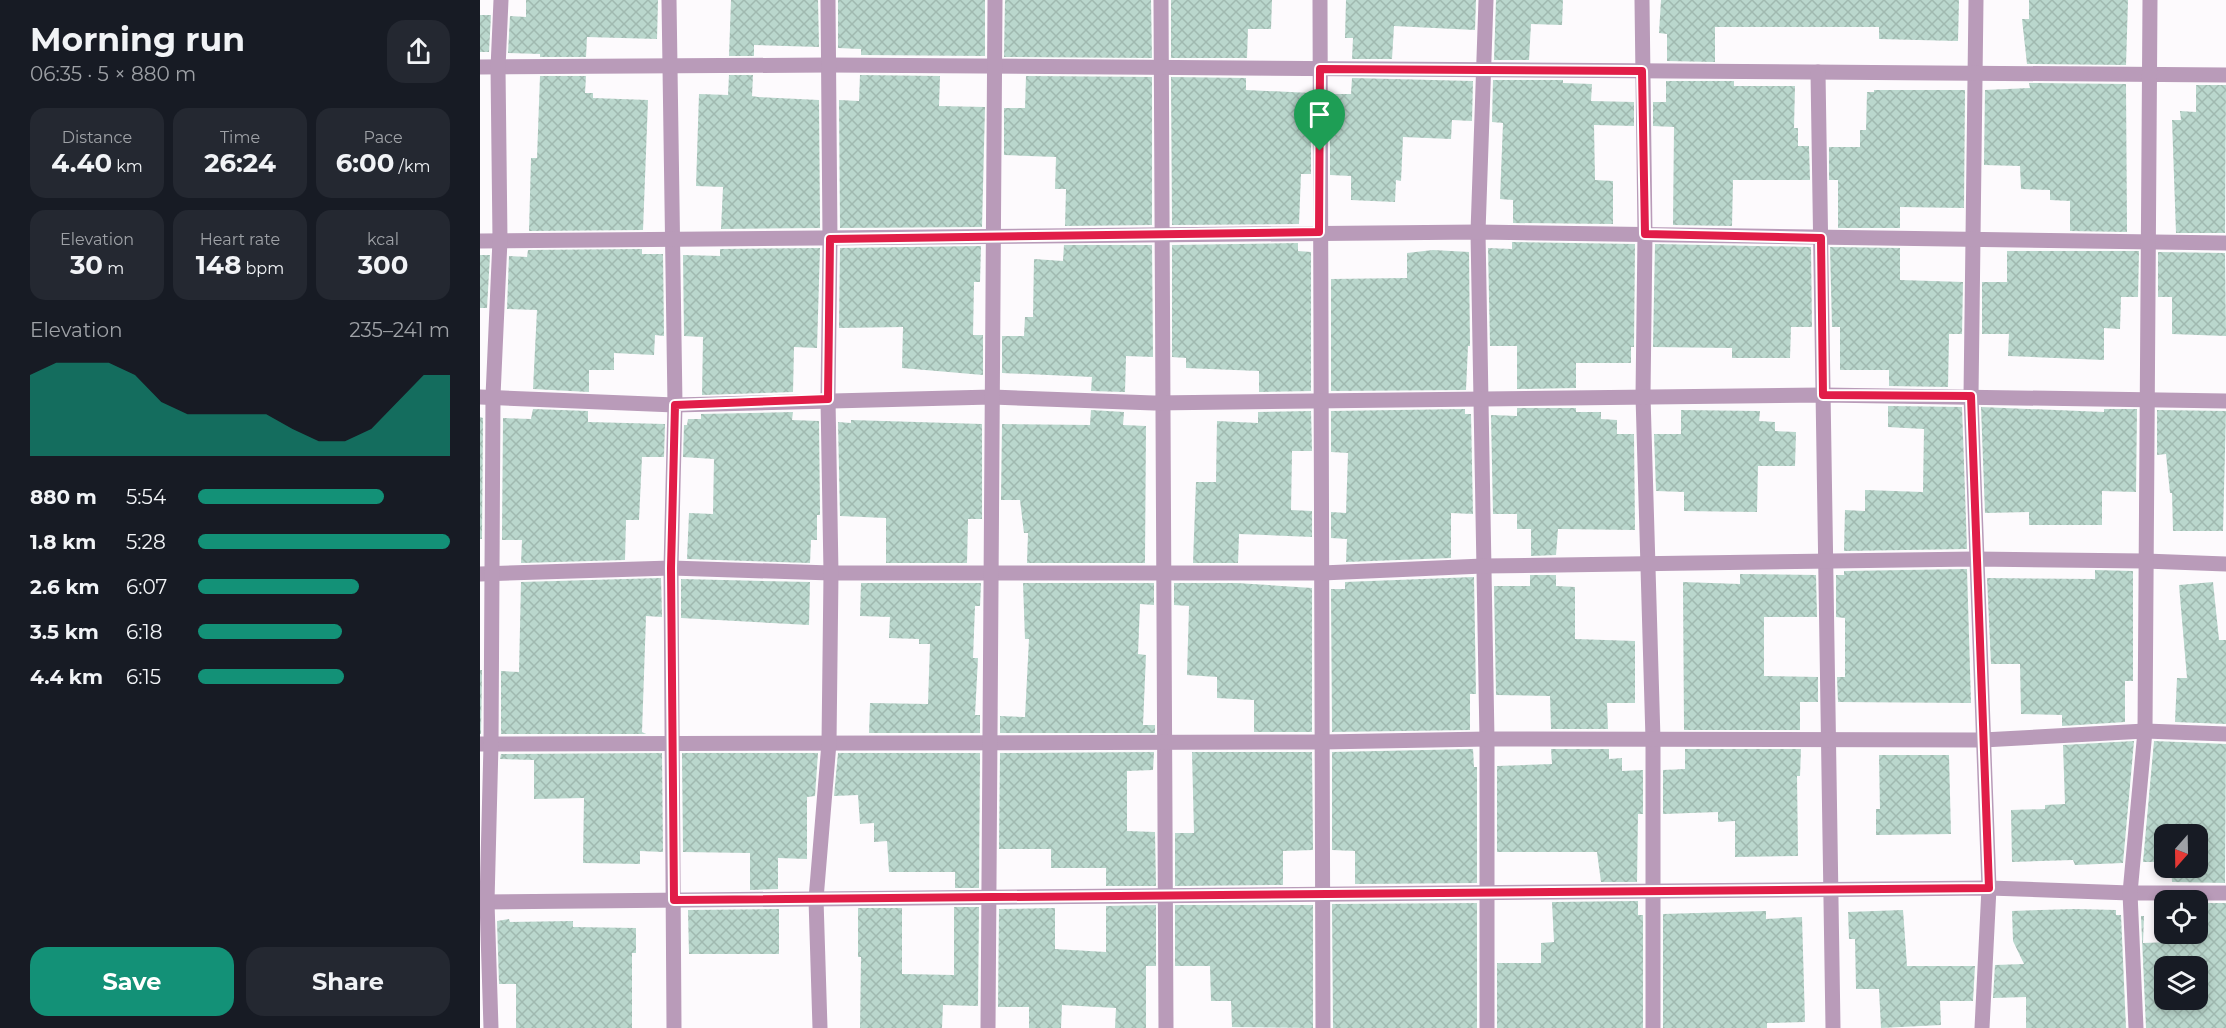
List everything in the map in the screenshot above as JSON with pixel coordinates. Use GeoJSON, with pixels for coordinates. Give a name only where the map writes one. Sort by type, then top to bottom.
{"type":"FeatureCollection","features":[{"type":"Feature","properties":{"kind":"street"},"geometry":{"type":"LineString","coordinates":[[491,1028],[483,902],[486,396],[500,240],[498,68],[501,0]]}},
{"type":"Feature","properties":{"kind":"street"},"geometry":{"type":"LineString","coordinates":[[669,0],[670,241],[675,405],[671,568],[674,1028]]}},
{"type":"Feature","properties":{"kind":"street"},"geometry":{"type":"LineString","coordinates":[[820,1028],[816,898],[829,743],[831,573],[828,399],[830,239],[828,0]]}},
{"type":"Feature","properties":{"kind":"street"},"geometry":{"type":"LineString","coordinates":[[988,1028],[995,0]]}},
{"type":"Feature","properties":{"kind":"street"},"geometry":{"type":"LineString","coordinates":[[1161,0],[1166,1028]]}},
{"type":"Feature","properties":{"kind":"street"},"geometry":{"type":"LineString","coordinates":[[1320,0],[1323,1028]]}},
{"type":"Feature","properties":{"kind":"street"},"geometry":{"type":"LineString","coordinates":[[1486,0],[1478,232],[1487,739],[1487,1028]]}},
{"type":"Feature","properties":{"kind":"street"},"geometry":{"type":"LineString","coordinates":[[1642,0],[1645,234],[1643,396],[1653,739],[1653,1028]]}},
{"type":"Feature","properties":{"kind":"street"},"geometry":{"type":"LineString","coordinates":[[1976,0],[1971,396],[1975,560],[1989,888],[1982,1028]]}},
{"type":"Feature","properties":{"kind":"street"},"geometry":{"type":"LineString","coordinates":[[2136,1028],[2130,893],[2145,730],[2150,0]]}},
{"type":"Feature","properties":{"kind":"street"},"geometry":{"type":"LineString","coordinates":[[480,68],[829,65],[2226,75]]}},
{"type":"Feature","properties":{"kind":"street"},"geometry":{"type":"LineString","coordinates":[[1818,72],[1833,1028]]}},
{"type":"Feature","properties":{"kind":"street"},"geometry":{"type":"LineString","coordinates":[[480,241],[1478,232],[2226,243]]}},
{"type":"Feature","properties":{"kind":"street"},"geometry":{"type":"LineString","coordinates":[[486,396],[675,405],[828,399],[992,397],[1163,402],[1823,395],[2226,401]]}},
{"type":"Feature","properties":{"kind":"street"},"geometry":{"type":"LineString","coordinates":[[486,574],[671,568],[831,573],[1322,573],[1483,566],[1975,560],[2226,564]]}},
{"type":"Feature","properties":{"kind":"street"},"geometry":{"type":"LineString","coordinates":[[485,744],[1322,742],[1487,739],[1983,740],[2145,730],[2226,735]]}},
{"type":"Feature","properties":{"kind":"street"},"geometry":{"type":"LineString","coordinates":[[483,902],[1989,888],[2130,893],[2226,893]]}},
{"type":"Feature","properties":{"kind":"building"},"geometry":{"type":"Polygon","coordinates":[[[526,0],[658,0],[657,39],[587,37],[586,57],[540,57],[540,54],[508,53],[510,16],[526,17],[526,0]]]}},
{"type":"Feature","properties":{"kind":"building"},"geometry":{"type":"Polygon","coordinates":[[[731,0],[818,0],[819,47],[754,45],[754,56],[729,56],[731,0]]]}},
{"type":"Feature","properties":{"kind":"building"},"geometry":{"type":"Polygon","coordinates":[[[838,0],[985,0],[985,56],[861,55],[861,49],[838,48],[838,0]]]}},
{"type":"Feature","properties":{"kind":"building"},"geometry":{"type":"Polygon","coordinates":[[[1005,0],[1151,0],[1152,58],[1004,57],[1005,0]]]}},
{"type":"Feature","properties":{"kind":"building"},"geometry":{"type":"Polygon","coordinates":[[[1171,0],[1272,0],[1271,29],[1248,29],[1247,58],[1171,58],[1171,0]]]}},
{"type":"Feature","properties":{"kind":"building"},"geometry":{"type":"Polygon","coordinates":[[[1346,0],[1476,0],[1475,30],[1394,26],[1392,59],[1352,59],[1353,38],[1345,38],[1346,0]]]}},
{"type":"Feature","properties":{"kind":"building"},"geometry":{"type":"Polygon","coordinates":[[[1496,0],[1563,0],[1562,25],[1531,24],[1529,60],[1494,60],[1496,0]]]}},
{"type":"Feature","properties":{"kind":"building"},"geometry":{"type":"Polygon","coordinates":[[[1661,0],[1959,0],[1958,41],[1879,39],[1879,27],[1715,27],[1715,62],[1667,61],[1667,34],[1659,33],[1661,0]]]}},
{"type":"Feature","properties":{"kind":"building"},"geometry":{"type":"Polygon","coordinates":[[[2029,0],[2128,0],[2126,65],[2027,64],[2022,19],[2029,19],[2029,0]]]}},
{"type":"Feature","properties":{"kind":"building"},"geometry":{"type":"Polygon","coordinates":[[[480,15],[491,15],[489,52],[480,52],[480,15]]]}},
{"type":"Feature","properties":{"kind":"building"},"geometry":{"type":"Polygon","coordinates":[[[729,75],[753,75],[752,96],[819,100],[820,228],[721,229],[723,187],[696,186],[699,94],[728,95],[729,75]]]}},
{"type":"Feature","properties":{"kind":"building"},"geometry":{"type":"Polygon","coordinates":[[[860,75],[940,76],[939,106],[985,107],[982,227],[840,228],[839,100],[859,101],[860,75]]]}},
{"type":"Feature","properties":{"kind":"building"},"geometry":{"type":"Polygon","coordinates":[[[540,76],[586,76],[585,93],[593,93],[593,98],[648,100],[643,230],[529,231],[531,158],[537,158],[540,76]]]}},
{"type":"Feature","properties":{"kind":"building"},"geometry":{"type":"Polygon","coordinates":[[[1026,76],[1152,77],[1152,225],[1065,226],[1066,189],[1055,189],[1056,157],[1004,155],[1004,108],[1025,108],[1026,76]]]}},
{"type":"Feature","properties":{"kind":"building"},"geometry":{"type":"Polygon","coordinates":[[[1171,77],[1246,78],[1246,90],[1311,93],[1311,174],[1301,174],[1299,224],[1172,225],[1171,77]]]}},
{"type":"Feature","properties":{"kind":"building"},"geometry":{"type":"Polygon","coordinates":[[[1352,78],[1473,81],[1472,121],[1452,120],[1451,139],[1403,137],[1401,181],[1396,180],[1395,202],[1351,200],[1351,176],[1330,175],[1330,94],[1351,94],[1352,78]]]}},
{"type":"Feature","properties":{"kind":"building"},"geometry":{"type":"Polygon","coordinates":[[[1493,80],[1563,80],[1563,83],[1592,84],[1591,101],[1634,102],[1634,126],[1594,125],[1595,180],[1613,181],[1613,224],[1513,223],[1513,200],[1500,199],[1503,123],[1492,122],[1493,80]]]}},
{"type":"Feature","properties":{"kind":"building"},"geometry":{"type":"Polygon","coordinates":[[[1666,81],[1734,81],[1734,86],[1795,86],[1794,128],[1798,128],[1798,146],[1809,146],[1810,180],[1733,180],[1732,226],[1673,225],[1674,127],[1653,126],[1653,102],[1666,102],[1666,81]]]}},
{"type":"Feature","properties":{"kind":"building"},"geometry":{"type":"Polygon","coordinates":[[[2029,83],[2126,84],[2127,232],[2070,231],[2070,201],[2050,200],[2050,190],[2021,189],[2020,166],[1984,165],[1985,90],[2030,88],[2029,83]]]}},
{"type":"Feature","properties":{"kind":"building"},"geometry":{"type":"Polygon","coordinates":[[[2196,85],[2226,85],[2225,233],[2176,233],[2172,120],[2181,120],[2180,111],[2196,112],[2196,85]]]}},
{"type":"Feature","properties":{"kind":"building"},"geometry":{"type":"Polygon","coordinates":[[[1874,90],[1965,90],[1964,208],[1900,207],[1900,228],[1838,228],[1838,180],[1829,180],[1829,147],[1860,147],[1860,130],[1866,130],[1867,92],[1874,92],[1874,90]]]}},
{"type":"Feature","properties":{"kind":"building"},"geometry":{"type":"Polygon","coordinates":[[[1512,242],[1635,244],[1634,347],[1631,347],[1631,363],[1576,363],[1576,388],[1517,389],[1517,346],[1490,346],[1488,248],[1512,249],[1512,242]]]}},
{"type":"Feature","properties":{"kind":"building"},"geometry":{"type":"Polygon","coordinates":[[[1298,243],[1298,251],[1311,252],[1311,391],[1259,392],[1259,371],[1186,368],[1186,358],[1172,357],[1172,245],[1298,243]]]}},
{"type":"Feature","properties":{"kind":"building"},"geometry":{"type":"Polygon","coordinates":[[[1655,244],[1811,247],[1812,327],[1791,327],[1790,358],[1732,358],[1732,348],[1653,347],[1655,244]]]}},
{"type":"Feature","properties":{"kind":"building"},"geometry":{"type":"Polygon","coordinates":[[[1064,245],[1152,245],[1153,357],[1126,356],[1125,392],[1091,391],[1092,377],[1002,373],[1002,336],[1024,336],[1025,317],[1033,317],[1034,259],[1063,261],[1064,245]]]}},
{"type":"Feature","properties":{"kind":"building"},"geometry":{"type":"Polygon","coordinates":[[[981,246],[980,282],[974,282],[973,335],[983,335],[983,375],[902,368],[903,327],[839,328],[840,248],[981,246]]]}},
{"type":"Feature","properties":{"kind":"building"},"geometry":{"type":"Polygon","coordinates":[[[1830,247],[1900,248],[1900,280],[1963,282],[1962,334],[1949,334],[1948,387],[1889,386],[1889,370],[1840,370],[1840,327],[1832,327],[1830,247]]]}},
{"type":"Feature","properties":{"kind":"building"},"geometry":{"type":"Polygon","coordinates":[[[820,248],[817,348],[794,347],[793,392],[702,395],[703,337],[684,336],[683,255],[720,256],[720,249],[820,248]]]}},
{"type":"Feature","properties":{"kind":"building"},"geometry":{"type":"Polygon","coordinates":[[[642,249],[642,254],[663,254],[664,336],[655,335],[654,355],[614,353],[614,370],[589,370],[589,392],[533,389],[537,310],[507,309],[509,256],[527,257],[528,250],[642,249]]]}},
{"type":"Feature","properties":{"kind":"building"},"geometry":{"type":"Polygon","coordinates":[[[1433,250],[1469,252],[1470,346],[1468,346],[1466,390],[1331,391],[1331,279],[1407,278],[1407,253],[1433,250]]]}},
{"type":"Feature","properties":{"kind":"building"},"geometry":{"type":"Polygon","coordinates":[[[2007,251],[2139,251],[2138,297],[2121,297],[2120,329],[2104,328],[2104,360],[2008,356],[2009,334],[1982,334],[1982,282],[2007,282],[2007,251]]]}},
{"type":"Feature","properties":{"kind":"building"},"geometry":{"type":"Polygon","coordinates":[[[2158,252],[2225,253],[2226,336],[2172,334],[2172,297],[2158,297],[2158,252]]]}},
{"type":"Feature","properties":{"kind":"building"},"geometry":{"type":"Polygon","coordinates":[[[480,255],[490,255],[487,308],[480,308],[480,255]]]}},
{"type":"Feature","properties":{"kind":"building"},"geometry":{"type":"Polygon","coordinates":[[[1888,406],[1962,407],[1967,549],[1844,551],[1845,510],[1865,511],[1865,490],[1923,492],[1924,429],[1888,427],[1888,406]]]}},
{"type":"Feature","properties":{"kind":"building"},"geometry":{"type":"Polygon","coordinates":[[[1981,407],[2104,412],[2104,409],[2137,409],[2136,492],[2102,491],[2102,525],[2029,525],[2029,512],[1985,513],[1981,407]]]}},
{"type":"Feature","properties":{"kind":"building"},"geometry":{"type":"Polygon","coordinates":[[[1517,408],[1576,408],[1576,412],[1601,412],[1601,419],[1617,420],[1617,434],[1634,434],[1635,530],[1558,529],[1556,555],[1531,556],[1531,529],[1517,529],[1517,514],[1493,514],[1491,415],[1517,416],[1517,408]]]}},
{"type":"Feature","properties":{"kind":"building"},"geometry":{"type":"Polygon","coordinates":[[[533,409],[588,411],[588,422],[665,424],[664,457],[642,457],[639,520],[626,520],[625,560],[521,563],[522,540],[502,540],[503,418],[531,419],[533,409]]]}},
{"type":"Feature","properties":{"kind":"building"},"geometry":{"type":"Polygon","coordinates":[[[1465,409],[1465,414],[1471,414],[1473,514],[1451,513],[1451,558],[1346,562],[1347,539],[1331,538],[1331,512],[1346,513],[1348,453],[1331,452],[1331,411],[1465,409]]]}},
{"type":"Feature","properties":{"kind":"building"},"geometry":{"type":"Polygon","coordinates":[[[1091,410],[1124,412],[1123,425],[1146,426],[1145,563],[1027,563],[1028,533],[1024,533],[1020,500],[1001,500],[1002,424],[1090,425],[1091,410]]]}},
{"type":"Feature","properties":{"kind":"building"},"geometry":{"type":"Polygon","coordinates":[[[1681,410],[1760,411],[1759,421],[1775,422],[1775,431],[1796,432],[1795,466],[1758,466],[1757,512],[1684,511],[1684,492],[1656,491],[1654,434],[1681,434],[1681,410]]]}},
{"type":"Feature","properties":{"kind":"building"},"geometry":{"type":"Polygon","coordinates":[[[2157,410],[2226,411],[2223,531],[2173,531],[2172,493],[2170,493],[2166,454],[2157,455],[2157,410]]]}},
{"type":"Feature","properties":{"kind":"building"},"geometry":{"type":"Polygon","coordinates":[[[1311,411],[1312,451],[1292,451],[1291,510],[1312,511],[1312,537],[1239,534],[1238,563],[1193,563],[1196,482],[1216,482],[1217,421],[1258,423],[1258,412],[1311,411]]]}},
{"type":"Feature","properties":{"kind":"building"},"geometry":{"type":"Polygon","coordinates":[[[793,412],[792,420],[819,421],[820,515],[817,515],[817,540],[811,540],[810,563],[687,559],[689,513],[713,514],[714,459],[683,457],[684,425],[687,425],[688,419],[701,419],[701,414],[793,412]]]}},
{"type":"Feature","properties":{"kind":"building"},"geometry":{"type":"Polygon","coordinates":[[[480,417],[483,418],[482,539],[480,539],[480,417]]]}},
{"type":"Feature","properties":{"kind":"building"},"geometry":{"type":"Polygon","coordinates":[[[851,420],[982,424],[982,519],[968,519],[967,563],[886,563],[886,518],[840,516],[838,422],[851,423],[851,420]]]}},
{"type":"Feature","properties":{"kind":"building"},"geometry":{"type":"Polygon","coordinates":[[[1967,569],[1971,703],[1838,702],[1837,677],[1845,677],[1845,618],[1836,617],[1836,575],[1844,575],[1844,571],[1967,569]]]}},
{"type":"Feature","properties":{"kind":"building"},"geometry":{"type":"Polygon","coordinates":[[[2095,570],[2133,571],[2133,681],[2125,681],[2125,722],[2062,726],[2062,715],[2021,714],[2020,664],[1991,664],[1987,578],[2095,579],[2095,570]]]}},
{"type":"Feature","properties":{"kind":"building"},"geometry":{"type":"Polygon","coordinates":[[[1740,574],[1816,575],[1817,617],[1764,617],[1764,676],[1818,677],[1818,702],[1800,702],[1800,730],[1684,730],[1683,582],[1740,584],[1740,574]]]}},
{"type":"Feature","properties":{"kind":"building"},"geometry":{"type":"Polygon","coordinates":[[[1530,575],[1556,575],[1556,586],[1575,587],[1575,639],[1635,641],[1635,703],[1607,703],[1608,729],[1551,729],[1550,696],[1496,695],[1494,586],[1530,586],[1530,575]]]}},
{"type":"Feature","properties":{"kind":"building"},"geometry":{"type":"Polygon","coordinates":[[[1474,577],[1476,694],[1470,694],[1470,730],[1332,732],[1331,589],[1345,589],[1345,582],[1474,577]]]}},
{"type":"Feature","properties":{"kind":"building"},"geometry":{"type":"Polygon","coordinates":[[[661,578],[662,617],[646,616],[642,732],[646,734],[501,734],[501,671],[519,672],[521,582],[661,578]]]}},
{"type":"Feature","properties":{"kind":"building"},"geometry":{"type":"Polygon","coordinates":[[[681,579],[810,582],[809,625],[681,618],[681,579]]]}},
{"type":"Feature","properties":{"kind":"building"},"geometry":{"type":"Polygon","coordinates":[[[2213,582],[2219,640],[2226,640],[2226,724],[2175,722],[2177,678],[2187,678],[2179,585],[2213,582]]]}},
{"type":"Feature","properties":{"kind":"building"},"geometry":{"type":"Polygon","coordinates":[[[861,583],[981,583],[980,606],[975,606],[973,658],[978,658],[975,715],[980,715],[980,733],[869,733],[870,703],[928,704],[930,644],[919,644],[919,639],[889,638],[890,617],[860,616],[861,583]]]}},
{"type":"Feature","properties":{"kind":"building"},"geometry":{"type":"Polygon","coordinates":[[[1023,583],[1154,583],[1154,605],[1140,604],[1138,654],[1146,655],[1143,725],[1155,725],[1155,733],[1000,733],[1000,716],[1025,717],[1029,639],[1025,639],[1023,583]]]}},
{"type":"Feature","properties":{"kind":"building"},"geometry":{"type":"Polygon","coordinates":[[[1174,583],[1237,583],[1312,588],[1312,732],[1254,732],[1254,700],[1217,698],[1217,677],[1187,675],[1189,606],[1174,605],[1174,583]]]}},
{"type":"Feature","properties":{"kind":"building"},"geometry":{"type":"Polygon","coordinates":[[[480,670],[482,670],[481,734],[480,734],[480,670]]]}},
{"type":"Feature","properties":{"kind":"building"},"geometry":{"type":"Polygon","coordinates":[[[2134,741],[2123,863],[2075,865],[2073,860],[2012,862],[2011,810],[2045,809],[2045,805],[2065,804],[2063,745],[2134,741]]]}},
{"type":"Feature","properties":{"kind":"building"},"geometry":{"type":"Polygon","coordinates":[[[2154,741],[2226,744],[2225,883],[2172,882],[2172,878],[2208,878],[2208,824],[2154,824],[2154,862],[2143,862],[2154,741]]]}},
{"type":"Feature","properties":{"kind":"building"},"geometry":{"type":"Polygon","coordinates":[[[1473,749],[1474,767],[1477,767],[1477,883],[1355,884],[1355,851],[1332,850],[1332,752],[1473,749]]]}},
{"type":"Feature","properties":{"kind":"building"},"geometry":{"type":"Polygon","coordinates":[[[1551,749],[1609,749],[1609,759],[1622,758],[1622,771],[1643,770],[1643,814],[1638,814],[1637,882],[1601,882],[1597,852],[1497,852],[1497,766],[1552,764],[1551,749]]]}},
{"type":"Feature","properties":{"kind":"building"},"geometry":{"type":"Polygon","coordinates":[[[1685,749],[1801,749],[1800,776],[1797,776],[1798,856],[1735,857],[1735,821],[1718,822],[1718,812],[1663,814],[1663,770],[1685,769],[1685,749]]]}},
{"type":"Feature","properties":{"kind":"building"},"geometry":{"type":"Polygon","coordinates":[[[1154,752],[1153,770],[1127,771],[1127,831],[1155,832],[1156,886],[1106,886],[1106,868],[1051,868],[1051,849],[999,849],[1000,753],[1154,752]]]}},
{"type":"Feature","properties":{"kind":"building"},"geometry":{"type":"Polygon","coordinates":[[[1192,752],[1312,752],[1313,850],[1283,851],[1283,885],[1175,886],[1175,833],[1194,833],[1192,752]]]}},
{"type":"Feature","properties":{"kind":"building"},"geometry":{"type":"Polygon","coordinates":[[[662,753],[663,852],[640,851],[640,864],[583,863],[584,798],[534,799],[534,760],[500,759],[501,754],[662,753]]]}},
{"type":"Feature","properties":{"kind":"building"},"geometry":{"type":"Polygon","coordinates":[[[682,753],[818,753],[815,796],[807,797],[807,859],[778,858],[778,889],[750,890],[750,853],[683,852],[682,753]]]}},
{"type":"Feature","properties":{"kind":"building"},"geometry":{"type":"Polygon","coordinates":[[[838,753],[980,753],[979,888],[955,888],[955,872],[889,872],[887,841],[874,842],[874,823],[860,824],[858,795],[834,796],[838,753]]]}},
{"type":"Feature","properties":{"kind":"building"},"geometry":{"type":"Polygon","coordinates":[[[1879,755],[1949,755],[1951,834],[1876,835],[1876,809],[1880,809],[1879,755]]]}},
{"type":"Feature","properties":{"kind":"building"},"geometry":{"type":"Polygon","coordinates":[[[1638,901],[1638,915],[1643,915],[1643,1028],[1497,1028],[1497,963],[1541,963],[1541,943],[1554,942],[1552,902],[1638,901]]]}},
{"type":"Feature","properties":{"kind":"building"},"geometry":{"type":"Polygon","coordinates":[[[1477,903],[1477,1028],[1333,1028],[1332,904],[1477,903]]]}},
{"type":"Feature","properties":{"kind":"building"},"geometry":{"type":"Polygon","coordinates":[[[2208,903],[2226,903],[2226,1028],[2146,1028],[2141,916],[2144,916],[2143,943],[2208,944],[2208,903]]]}},
{"type":"Feature","properties":{"kind":"building"},"geometry":{"type":"Polygon","coordinates":[[[1156,905],[1156,966],[1146,966],[1146,1028],[1115,1028],[1116,1008],[1062,1005],[1061,1028],[1029,1028],[1029,1007],[998,1007],[999,909],[1055,908],[1055,949],[1106,952],[1106,906],[1156,905]]]}},
{"type":"Feature","properties":{"kind":"building"},"geometry":{"type":"Polygon","coordinates":[[[1175,905],[1313,905],[1313,1028],[1232,1027],[1231,1001],[1211,1001],[1210,966],[1175,966],[1175,905]]]}},
{"type":"Feature","properties":{"kind":"building"},"geometry":{"type":"Polygon","coordinates":[[[954,907],[979,907],[978,1006],[943,1005],[942,1028],[860,1028],[861,957],[858,957],[858,908],[902,908],[902,974],[954,975],[954,907]]]}},
{"type":"Feature","properties":{"kind":"building"},"geometry":{"type":"Polygon","coordinates":[[[779,909],[779,954],[689,954],[688,910],[779,909]]]}},
{"type":"Feature","properties":{"kind":"building"},"geometry":{"type":"Polygon","coordinates":[[[1903,910],[1907,966],[1975,966],[1973,1001],[1940,1001],[1941,1025],[1881,1028],[1879,989],[1856,989],[1855,939],[1849,939],[1848,912],[1903,910]]]}},
{"type":"Feature","properties":{"kind":"building"},"geometry":{"type":"Polygon","coordinates":[[[2116,910],[2116,915],[2121,915],[2126,1028],[2026,1028],[2026,997],[1993,998],[1995,965],[2024,964],[2013,941],[2012,911],[2116,910]]]}},
{"type":"Feature","properties":{"kind":"building"},"geometry":{"type":"Polygon","coordinates":[[[1766,911],[1766,919],[1802,917],[1805,1022],[1767,1023],[1767,1028],[1663,1028],[1663,914],[1766,911]]]}},
{"type":"Feature","properties":{"kind":"building"},"geometry":{"type":"Polygon","coordinates":[[[509,919],[510,922],[573,921],[573,927],[636,928],[636,953],[632,953],[632,1028],[516,1028],[516,984],[499,984],[497,921],[509,919]]]}},
{"type":"Feature","properties":{"kind":"route"},"geometry":{"type":"LineString","coordinates":[[1320,69],[1642,71],[1645,234],[1821,238],[1823,395],[1971,396],[1975,560],[1989,888],[674,900],[671,568],[675,405],[828,399],[830,239],[1319,232],[1320,151],[1320,69]]}}]}
